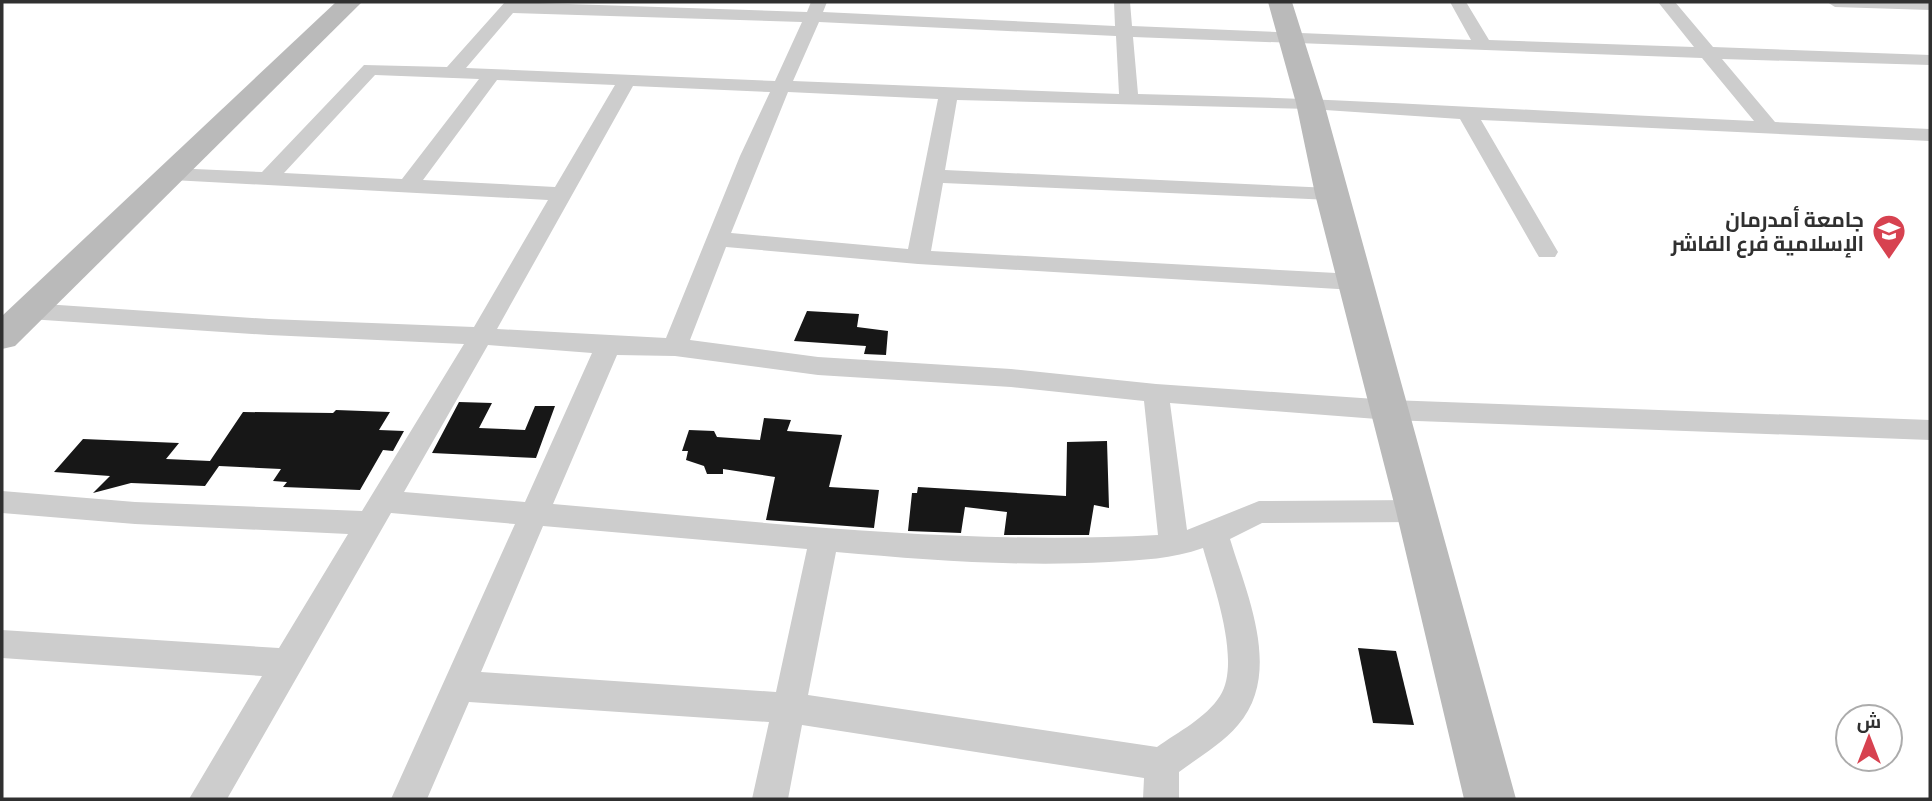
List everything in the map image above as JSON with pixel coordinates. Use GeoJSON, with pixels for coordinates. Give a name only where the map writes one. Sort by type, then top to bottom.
{"type":"FeatureCollection","features":[{"type":"Feature","properties":{"kind":"street"},"geometry":{"type":"LineString","coordinates":[[2,337],[350,2]]}},
{"type":"Feature","properties":{"kind":"street"},"geometry":{"type":"LineString","coordinates":[[1122,2],[1129,99]]}},
{"type":"Feature","properties":{"kind":"street"},"geometry":{"type":"LineString","coordinates":[[1280,2],[1310,103],[1331,194],[1417,510],[1490,799]]}},
{"type":"Feature","properties":{"kind":"street"},"geometry":{"type":"LineString","coordinates":[[1458,2],[1482,44]]}},
{"type":"Feature","properties":{"kind":"street"},"geometry":{"type":"LineString","coordinates":[[1666,2],[1768,126]]}},
{"type":"Feature","properties":{"kind":"street"},"geometry":{"type":"LineString","coordinates":[[1835,2],[1926,8]]}},
{"type":"Feature","properties":{"kind":"street"},"geometry":{"type":"LineString","coordinates":[[452,72],[512,5],[817,9],[1290,39],[1930,60]]}},
{"type":"Feature","properties":{"kind":"street"},"geometry":{"type":"LineString","coordinates":[[675,347],[716,239],[817,9]]}},
{"type":"Feature","properties":{"kind":"street"},"geometry":{"type":"LineString","coordinates":[[267,179],[370,69],[781,87],[1310,103],[1467,114],[1930,135]]}},
{"type":"Feature","properties":{"kind":"street"},"geometry":{"type":"LineString","coordinates":[[408,186],[492,75]]}},
{"type":"Feature","properties":{"kind":"street"},"geometry":{"type":"LineString","coordinates":[[207,799],[564,194],[627,80]]}},
{"type":"Feature","properties":{"kind":"street"},"geometry":{"type":"LineString","coordinates":[[918,257],[949,93]]}},
{"type":"Feature","properties":{"kind":"street"},"geometry":{"type":"LineString","coordinates":[[1467,114],[1547,252]]}},
{"type":"Feature","properties":{"kind":"street"},"geometry":{"type":"LineString","coordinates":[[172,174],[564,194]]}},
{"type":"Feature","properties":{"kind":"street"},"geometry":{"type":"LineString","coordinates":[[933,176],[1331,194]]}},
{"type":"Feature","properties":{"kind":"street"},"geometry":{"type":"LineString","coordinates":[[716,239],[918,257],[1355,282]]}},
{"type":"Feature","properties":{"kind":"street"},"geometry":{"type":"LineString","coordinates":[[29,311],[269,327],[481,336],[608,346],[675,347],[818,366],[1011,378],[1156,393],[1390,410],[1930,430]]}},
{"type":"Feature","properties":{"kind":"street"},"geometry":{"type":"LineString","coordinates":[[409,799],[608,346]]}},
{"type":"Feature","properties":{"kind":"street"},"geometry":{"type":"LineString","coordinates":[[1156,393],[1174,546]]}},
{"type":"Feature","properties":{"kind":"street"},"geometry":{"type":"LineString","coordinates":[[2,502],[135,513],[533,513],[932,548],[1068,552],[1174,546],[1214,533],[1259,512],[1417,510]]}},
{"type":"Feature","properties":{"kind":"street"},"geometry":{"type":"LineString","coordinates":[[460,686],[790,708],[1162,764],[1213,727],[1238,697],[1245,651],[1214,533]]}},
{"type":"Feature","properties":{"kind":"street"},"geometry":{"type":"LineString","coordinates":[[770,799],[824,537]]}},
{"type":"Feature","properties":{"kind":"street"},"geometry":{"type":"LineString","coordinates":[[2,644],[287,663]]}},
{"type":"Feature","properties":{"kind":"street"},"geometry":{"type":"LineString","coordinates":[[1161,799],[1162,764]]}},
{"type":"Feature","properties":{"kind":"building"},"geometry":{"type":"Polygon","coordinates":[[[807,311],[859,314],[857,327],[888,331],[886,355],[864,354],[866,346],[794,341],[807,311]]]}},
{"type":"Feature","properties":{"kind":"building"},"geometry":{"type":"Polygon","coordinates":[[[459,402],[492,403],[479,428],[525,430],[535,406],[555,406],[536,458],[432,453],[459,402]]]}},
{"type":"Feature","properties":{"kind":"building"},"geometry":{"type":"Polygon","coordinates":[[[336,410],[390,412],[379,430],[404,431],[393,451],[383,450],[360,490],[283,487],[287,482],[273,481],[281,469],[219,466],[205,486],[131,483],[93,493],[110,476],[54,472],[83,439],[179,443],[166,459],[210,461],[243,412],[333,413],[336,410]]]}},
{"type":"Feature","properties":{"kind":"building"},"geometry":{"type":"Polygon","coordinates":[[[764,418],[791,420],[787,431],[842,435],[829,487],[879,490],[874,528],[766,520],[775,477],[723,469],[723,474],[707,474],[704,466],[686,460],[688,451],[682,451],[689,430],[714,431],[717,437],[760,440],[764,418]]]}},
{"type":"Feature","properties":{"kind":"building"},"geometry":{"type":"Polygon","coordinates":[[[1107,441],[1109,508],[1094,505],[1089,535],[1004,535],[1007,512],[965,507],[961,533],[908,531],[912,493],[917,493],[918,487],[1066,496],[1067,442],[1107,441]]]}},
{"type":"Feature","properties":{"kind":"building"},"geometry":{"type":"Polygon","coordinates":[[[1358,648],[1396,651],[1414,725],[1373,723],[1358,648]]]}},
{"type":"Feature","properties":{"kind":"place","name":"جامعة أمدرمان الإسلامية فرع الفاشر"},"geometry":{"type":"Point","coordinates":[1889,261]}}]}
